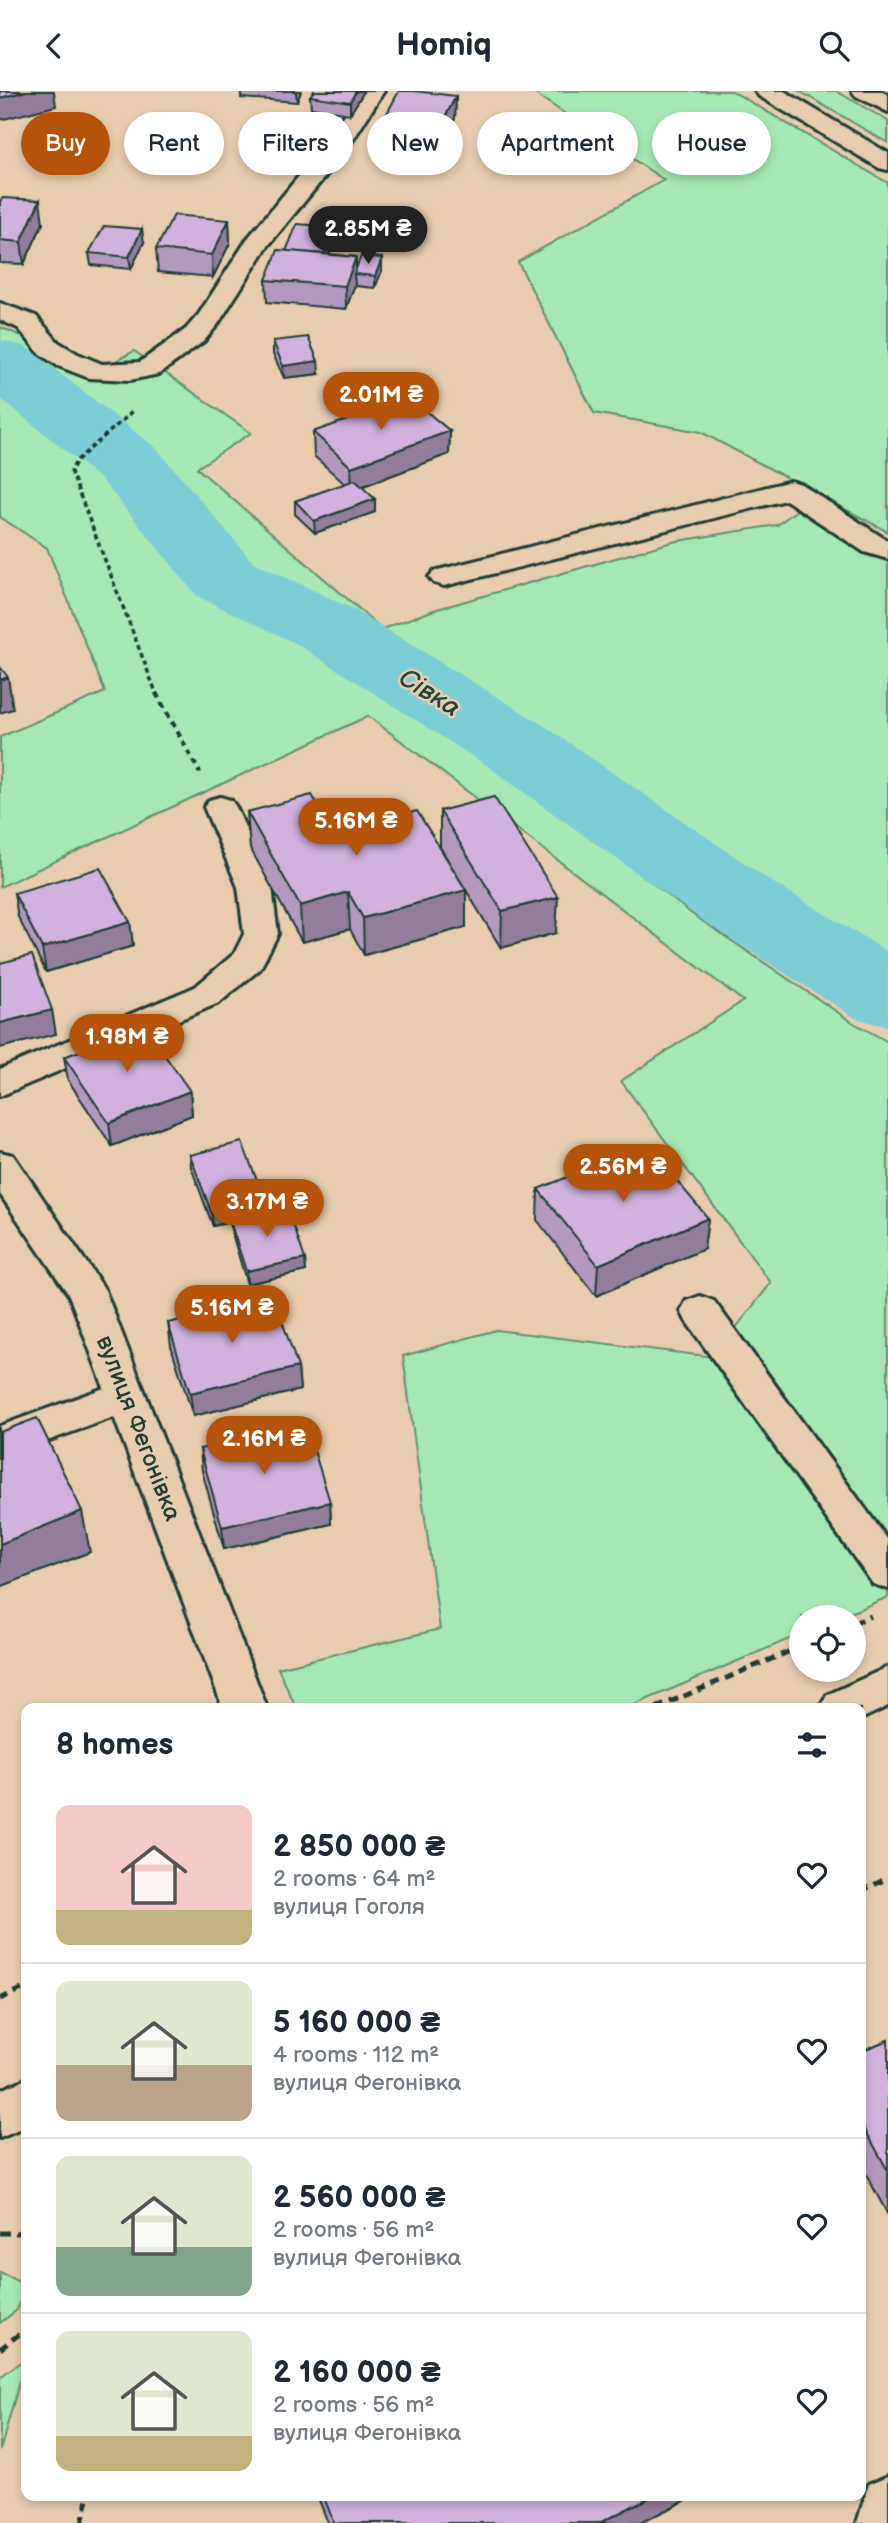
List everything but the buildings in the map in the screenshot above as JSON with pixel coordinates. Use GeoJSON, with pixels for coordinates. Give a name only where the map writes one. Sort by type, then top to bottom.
{"type":"FeatureCollection","features":[{"type":"Feature","properties":{"kind":"street"},"geometry":{"type":"LineString","coordinates":[[0,311],[27,322],[35,328],[49,348],[68,360],[99,372],[130,372],[149,368],[195,335],[209,318],[257,243],[337,146],[372,91]]}},
{"type":"Feature","properties":{"kind":"street"},"geometry":{"type":"LineString","coordinates":[[767,91],[888,163]]}},
{"type":"Feature","properties":{"kind":"street"},"geometry":{"type":"LineString","coordinates":[[864,91],[888,105]]}},
{"type":"Feature","properties":{"kind":"street"},"geometry":{"type":"LineString","coordinates":[[444,577],[791,490],[874,546],[888,550]]}},
{"type":"Feature","properties":{"kind":"street"},"geometry":{"type":"LineString","coordinates":[[0,1083],[207,995],[248,961],[261,934],[255,887],[220,807]]}},
{"type":"Feature","properties":{"kind":"street","name":"вулиця Фегонівка"},"geometry":{"type":"LineString","coordinates":[[0,1165],[86,1290],[243,1703]]}},
{"type":"Feature","properties":{"kind":"street"},"geometry":{"type":"LineString","coordinates":[[701,1311],[888,1572]]}},
{"type":"Feature","properties":{"kind":"street"},"geometry":{"type":"LineString","coordinates":[[0,1442],[127,1396]]}},
{"type":"Feature","properties":{"kind":"street"},"geometry":{"type":"LineString","coordinates":[[852,1703],[888,1686]]}},
{"type":"Feature","properties":{"kind":"street"},"geometry":{"type":"LineString","coordinates":[[0,2115],[21,2104]]}},
{"type":"Feature","properties":{"kind":"street"},"geometry":{"type":"LineString","coordinates":[[884,2523],[888,2503]]}},
{"type":"Feature","properties":{"kind":"path"},"geometry":{"type":"LineString","coordinates":[[123,420],[76,461],[71,472],[159,701],[220,807]]}},
{"type":"Feature","properties":{"kind":"path"},"geometry":{"type":"LineString","coordinates":[[668,1703],[789,1652]]}},
{"type":"Feature","properties":{"kind":"path"},"geometry":{"type":"LineString","coordinates":[[866,1889],[888,1878]]}},
{"type":"Feature","properties":{"kind":"path"},"geometry":{"type":"LineString","coordinates":[[0,1999],[21,1989]]}},
{"type":"Feature","properties":{"kind":"path"},"geometry":{"type":"LineString","coordinates":[[0,2234],[21,2233]]}},
{"type":"Feature","properties":{"kind":"path"},"geometry":{"type":"LineString","coordinates":[[0,2349],[21,2333]]}},
{"type":"Feature","properties":{"kind":"path"},"geometry":{"type":"LineString","coordinates":[[82,2523],[88,2501]]}},
{"type":"Feature","properties":{"kind":"green space"},"geometry":{"type":"Polygon","coordinates":[[[531,91],[732,91],[768,112],[652,112],[652,172],[638,163],[638,112],[562,112],[531,91]]]}},
{"type":"Feature","properties":{"kind":"green space"},"geometry":{"type":"Polygon","coordinates":[[[799,91],[836,91],[888,121],[888,143],[799,91]]]}},
{"type":"Feature","properties":{"kind":"green space"},"geometry":{"type":"Polygon","coordinates":[[[771,114],[888,183],[888,532],[701,432],[594,413],[518,262],[664,180],[657,175],[771,175],[771,114]]]}},
{"type":"Feature","properties":{"kind":"green space"},"geometry":{"type":"Polygon","coordinates":[[[0,327],[101,369],[134,351],[251,433],[197,468],[382,629],[373,686],[473,743],[692,914],[852,1022],[888,1042],[888,1597],[866,1606],[789,1605],[789,1639],[639,1703],[294,1703],[278,1668],[440,1629],[403,1356],[496,1330],[713,1357],[771,1283],[621,1081],[743,1001],[368,716],[0,887],[0,737],[105,692],[47,548],[0,517],[0,327]]]}},
{"type":"Feature","properties":{"kind":"green space"},"geometry":{"type":"Polygon","coordinates":[[[797,510],[888,559],[888,961],[818,929],[711,849],[382,629],[434,610],[672,542],[777,525],[797,510]]]}},
{"type":"Feature","properties":{"kind":"green space"},"geometry":{"type":"Polygon","coordinates":[[[0,2273],[21,2283],[21,2299],[17,2310],[0,2323],[0,2273]]]}},
{"type":"Feature","properties":{"kind":"green space"},"geometry":{"type":"Polygon","coordinates":[[[21,2362],[21,2376],[0,2451],[0,2377],[21,2362]]]}},
{"type":"Feature","properties":{"kind":"waterway","name":"Сівка"},"geometry":{"type":"LineString","coordinates":[[0,362],[129,464],[225,579],[326,627],[513,744],[740,903],[888,995]]}}]}
